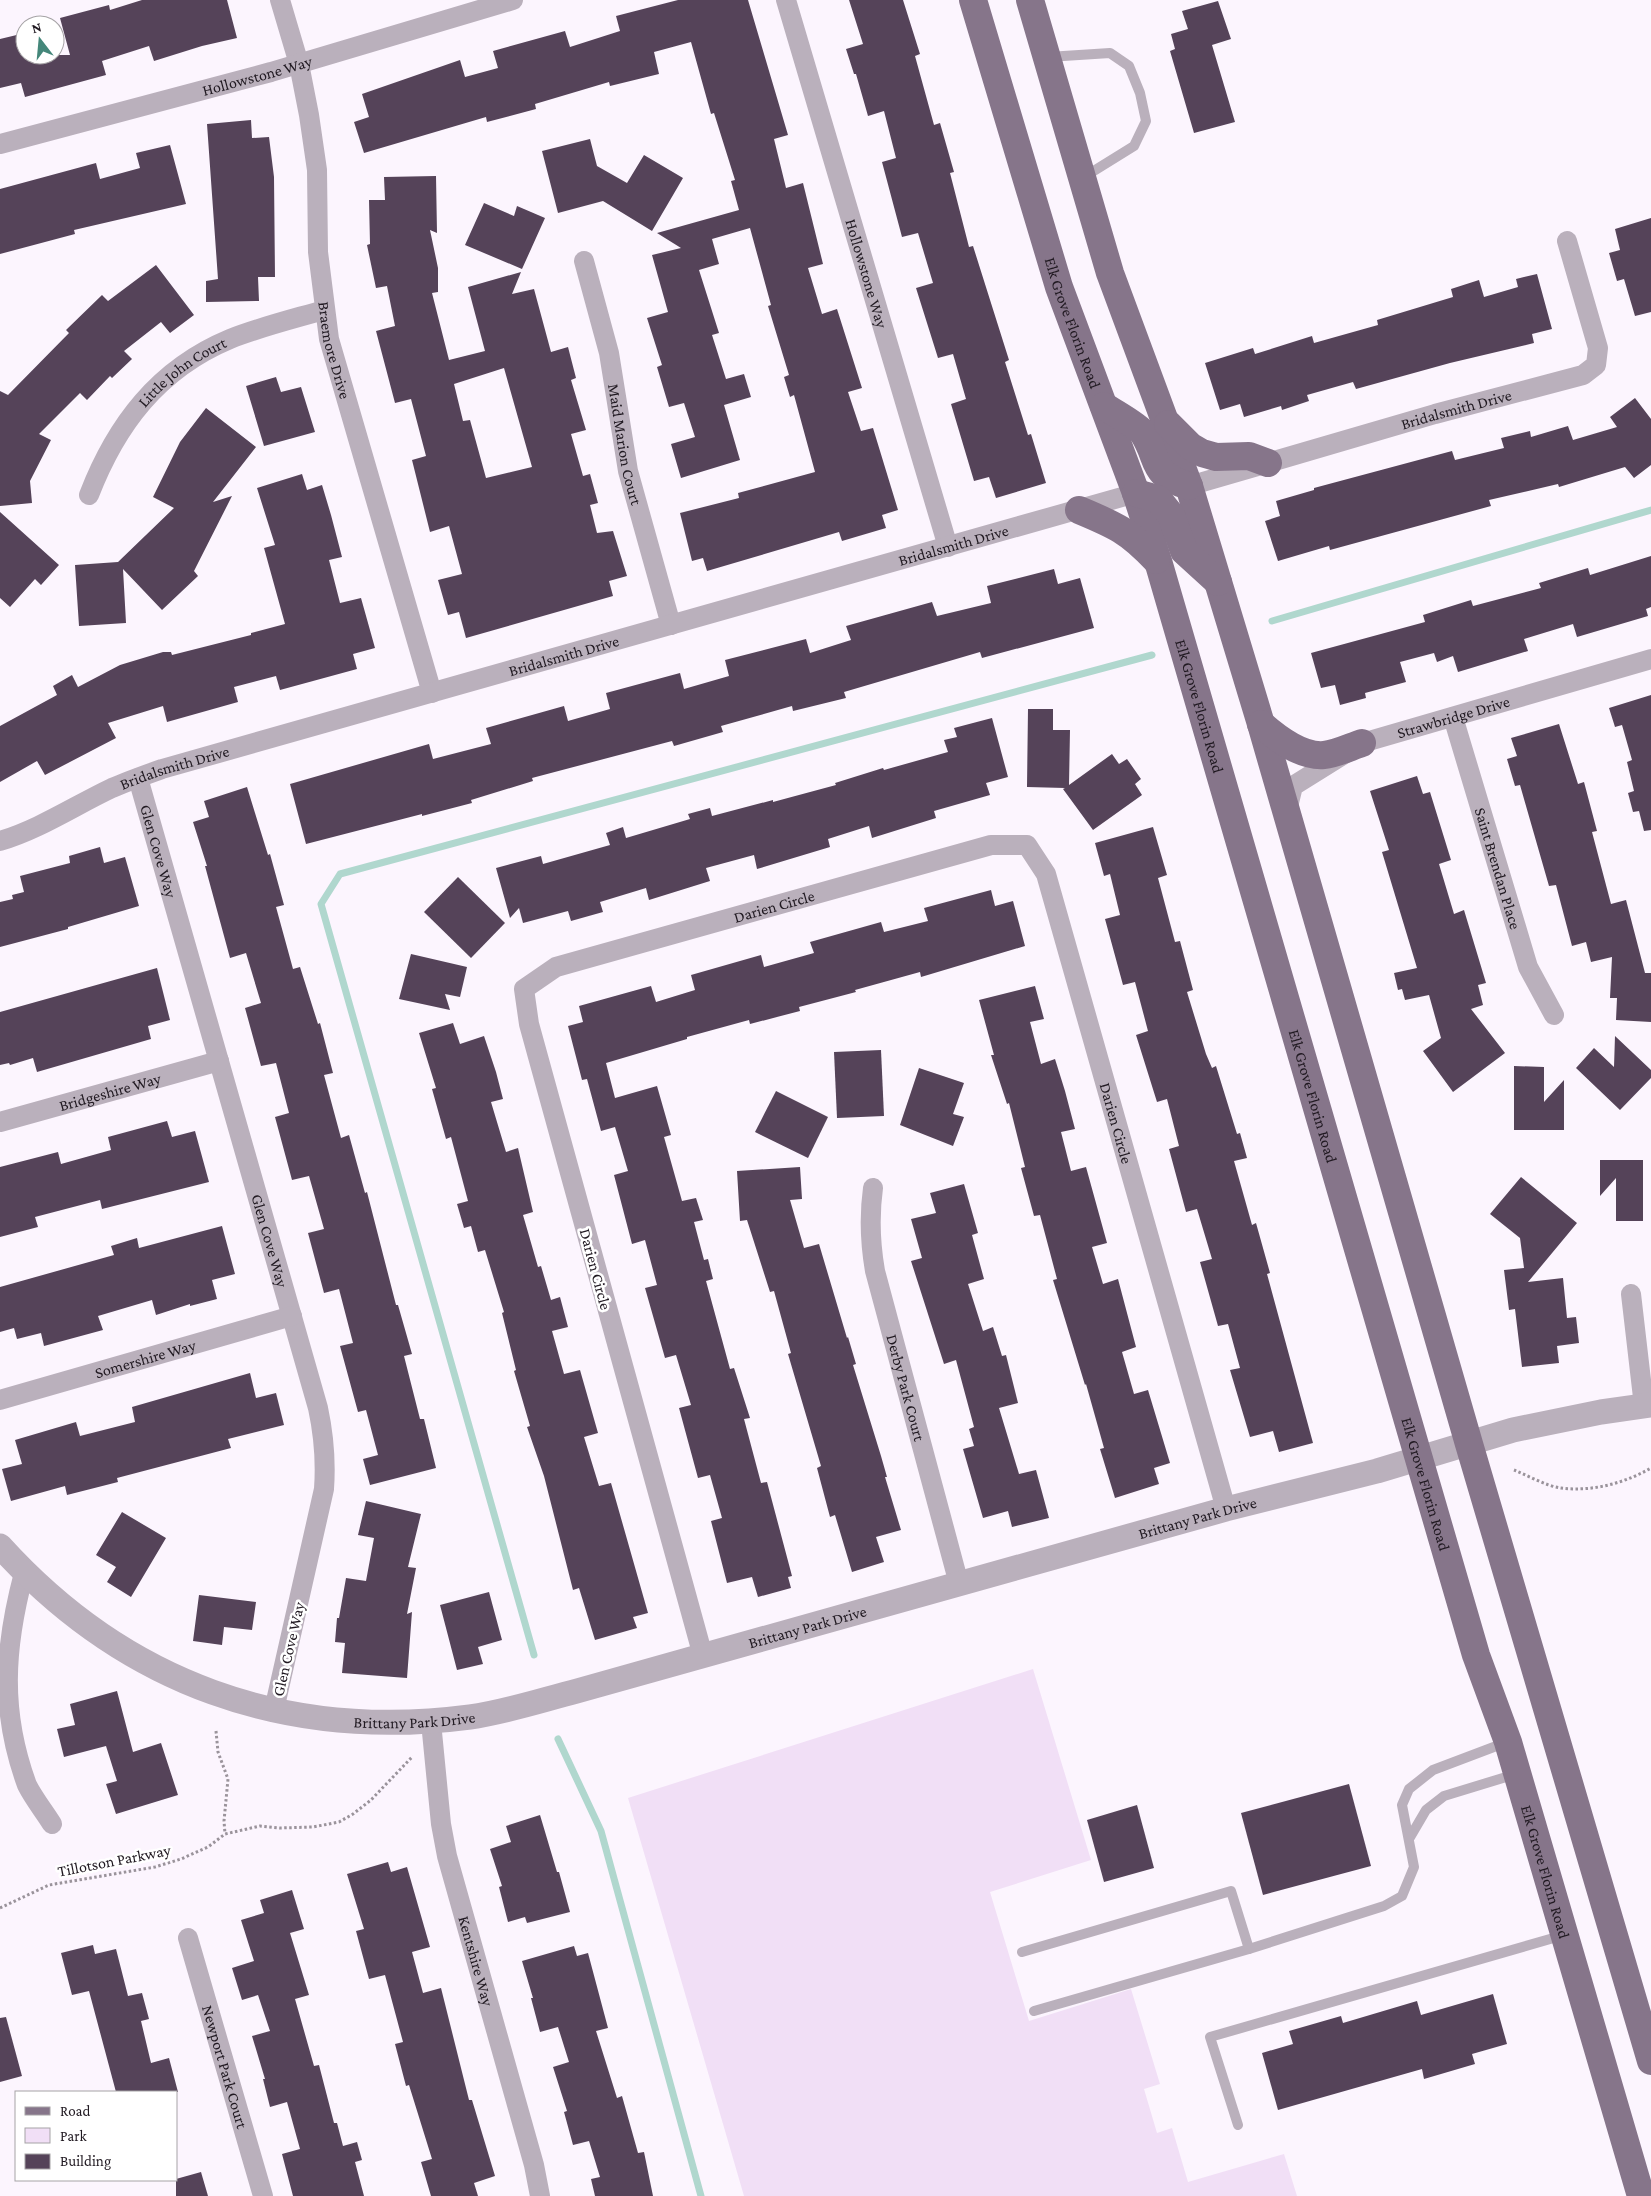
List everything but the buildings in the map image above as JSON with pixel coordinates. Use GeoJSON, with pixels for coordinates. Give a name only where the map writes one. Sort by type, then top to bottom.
{"type":"FeatureCollection","features":[{"type":"Feature","properties":{"kind":"main road","name":"Elk Grove Florin Road"},"geometry":{"type":"LineString","coordinates":[[973,0],[1059,287],[1136,493],[1158,561],[1476,1655],[1508,1742],[1641,2196]]}},
{"type":"Feature","properties":{"kind":"main road"},"geometry":{"type":"LineString","coordinates":[[1030,0],[1110,273],[1188,486],[1262,724],[1286,813],[1469,1444],[1651,2061]]}},
{"type":"Feature","properties":{"kind":"main road"},"geometry":{"type":"LineString","coordinates":[[1104,406],[1142,432],[1158,468],[1172,480],[1188,486]]}},
{"type":"Feature","properties":{"kind":"main road"},"geometry":{"type":"LineString","coordinates":[[1164,420],[1190,446],[1202,453],[1216,457],[1249,456],[1268,463]]}},
{"type":"Feature","properties":{"kind":"main road"},"geometry":{"type":"LineString","coordinates":[[1136,493],[1158,499],[1170,514],[1184,551],[1218,582]]}},
{"type":"Feature","properties":{"kind":"main road"},"geometry":{"type":"LineString","coordinates":[[1078,510],[1114,525],[1135,538],[1158,561]]}},
{"type":"Feature","properties":{"kind":"main road"},"geometry":{"type":"LineString","coordinates":[[1262,724],[1283,741],[1306,752],[1324,755],[1362,743]]}},
{"type":"Feature","properties":{"kind":"main road"},"geometry":{"type":"LineString","coordinates":[[1625,1975],[1647,2005],[1651,2007]]}},
{"type":"Feature","properties":{"kind":"street","name":"Braemore Drive"},"geometry":{"type":"LineString","coordinates":[[280,0],[299,64],[317,170],[318,252],[324,310],[335,365],[432,693]]}},
{"type":"Feature","properties":{"kind":"street","name":"Hollowstone Way"},"geometry":{"type":"LineString","coordinates":[[0,144],[299,64],[514,0]]}},
{"type":"Feature","properties":{"kind":"street","name":"Hollowstone Way"},"geometry":{"type":"LineString","coordinates":[[786,0],[948,547]]}},
{"type":"Feature","properties":{"kind":"street","name":"Bridalsmith Drive"},"geometry":{"type":"LineString","coordinates":[[1188,486],[1435,414],[1583,375],[1596,365],[1598,348],[1567,241]]}},
{"type":"Feature","properties":{"kind":"street","name":"Maid Marion Court"},"geometry":{"type":"LineString","coordinates":[[584,261],[609,353],[628,471],[671,625]]}},
{"type":"Feature","properties":{"kind":"street","name":"Little John Court"},"geometry":{"type":"LineString","coordinates":[[89,495],[113,441],[129,417],[164,380],[184,364],[229,340],[324,310]]}},
{"type":"Feature","properties":{"kind":"street","name":"Bridalsmith Drive"},"geometry":{"type":"LineString","coordinates":[[0,841],[61,816],[111,788],[138,778],[1136,493]]}},
{"type":"Feature","properties":{"kind":"street","name":"Strawbridge Drive"},"geometry":{"type":"LineString","coordinates":[[1286,813],[1293,786],[1362,743],[1651,659]]}},
{"type":"Feature","properties":{"kind":"street","name":"Saint Brendan Place"},"geometry":{"type":"LineString","coordinates":[[1453,716],[1528,967],[1554,1015]]}},
{"type":"Feature","properties":{"kind":"street","name":"Glen Cove Way"},"geometry":{"type":"LineString","coordinates":[[138,778],[324,1434],[326,1461],[324,1489],[274,1710]]}},
{"type":"Feature","properties":{"kind":"street","name":"Darien Circle"},"geometry":{"type":"LineString","coordinates":[[703,1656],[529,1024],[524,989],[556,966],[991,845],[1027,846],[1046,874],[1226,1509]]}},
{"type":"Feature","properties":{"kind":"street","name":"Bridgeshire Way"},"geometry":{"type":"LineString","coordinates":[[0,1122],[219,1061]]}},
{"type":"Feature","properties":{"kind":"street","name":"Derby Park Court"},"geometry":{"type":"LineString","coordinates":[[873,1188],[870,1233],[875,1271],[959,1584]]}},
{"type":"Feature","properties":{"kind":"street"},"geometry":{"type":"LineString","coordinates":[[1631,1294],[1648,1406]]}},
{"type":"Feature","properties":{"kind":"street","name":"Somershire Way"},"geometry":{"type":"LineString","coordinates":[[0,1400],[292,1316]]}},
{"type":"Feature","properties":{"kind":"street","name":"Brittany Park Drive"},"geometry":{"type":"LineString","coordinates":[[0,1546],[24,1573],[65,1610],[103,1637],[158,1670],[211,1693],[308,1717],[356,1723],[431,1722],[473,1717],[506,1710],[1226,1509],[1469,1444],[1513,1430],[1548,1422],[1648,1406]]}},
{"type":"Feature","properties":{"kind":"street"},"geometry":{"type":"LineString","coordinates":[[24,1573],[4,1655],[3,1708],[16,1761],[27,1786],[52,1824]]}},
{"type":"Feature","properties":{"kind":"street","name":"Kentshire Way"},"geometry":{"type":"LineString","coordinates":[[431,1722],[441,1824],[447,1856],[534,2165],[540,2196]]}},
{"type":"Feature","properties":{"kind":"street","name":"Newport Park Court"},"geometry":{"type":"LineString","coordinates":[[188,1938],[263,2196]]}},
{"type":"Feature","properties":{"kind":"lane"},"geometry":{"type":"LineString","coordinates":[[1047,57],[1110,53],[1129,66],[1140,92],[1146,121],[1134,146],[1081,179]]}},
{"type":"Feature","properties":{"kind":"lane"},"geometry":{"type":"LineString","coordinates":[[1034,2011],[1249,1950],[1384,1906],[1402,1896],[1414,1867],[1402,1805],[1409,1789],[1433,1770],[1508,1742]]}},
{"type":"Feature","properties":{"kind":"lane"},"geometry":{"type":"LineString","coordinates":[[1409,1839],[1426,1810],[1444,1796],[1517,1773]]}},
{"type":"Feature","properties":{"kind":"lane"},"geometry":{"type":"LineString","coordinates":[[1022,1952],[1232,1891],[1249,1950]]}},
{"type":"Feature","properties":{"kind":"lane"},"geometry":{"type":"LineString","coordinates":[[1238,2125],[1210,2037],[1565,1935]]}},
{"type":"Feature","properties":{"kind":"path"},"geometry":{"type":"LineString","coordinates":[[1514,1470],[1560,1488],[1594,1489],[1638,1475],[1651,1468]]}},
{"type":"Feature","properties":{"kind":"path"},"geometry":{"type":"LineString","coordinates":[[216,1731],[218,1752],[228,1780],[224,1822],[226,1834]]}},
{"type":"Feature","properties":{"kind":"path","name":"Tillotson Parkway"},"geometry":{"type":"LineString","coordinates":[[0,1908],[49,1884],[156,1867],[181,1859],[208,1847],[226,1834],[260,1826],[280,1828],[304,1827],[339,1822],[372,1800],[413,1756]]}},
{"type":"Feature","properties":{"kind":"green space"},"geometry":{"type":"Polygon","coordinates":[[[1033,1669],[1091,1860],[990,1892],[1029,2021],[1131,1989],[1160,2084],[1144,2089],[1157,2133],[1172,2128],[1188,2182],[1284,2154],[1297,2196],[744,2196],[628,1798],[1033,1669]]]}},
{"type":"Feature","properties":{"kind":"waterway"},"geometry":{"type":"LineString","coordinates":[[1272,621],[1651,510]]}},
{"type":"Feature","properties":{"kind":"waterway"},"geometry":{"type":"LineString","coordinates":[[534,1655],[321,904],[340,874],[1152,655]]}},
{"type":"Feature","properties":{"kind":"waterway"},"geometry":{"type":"LineString","coordinates":[[558,1739],[601,1831],[701,2196]]}}]}
